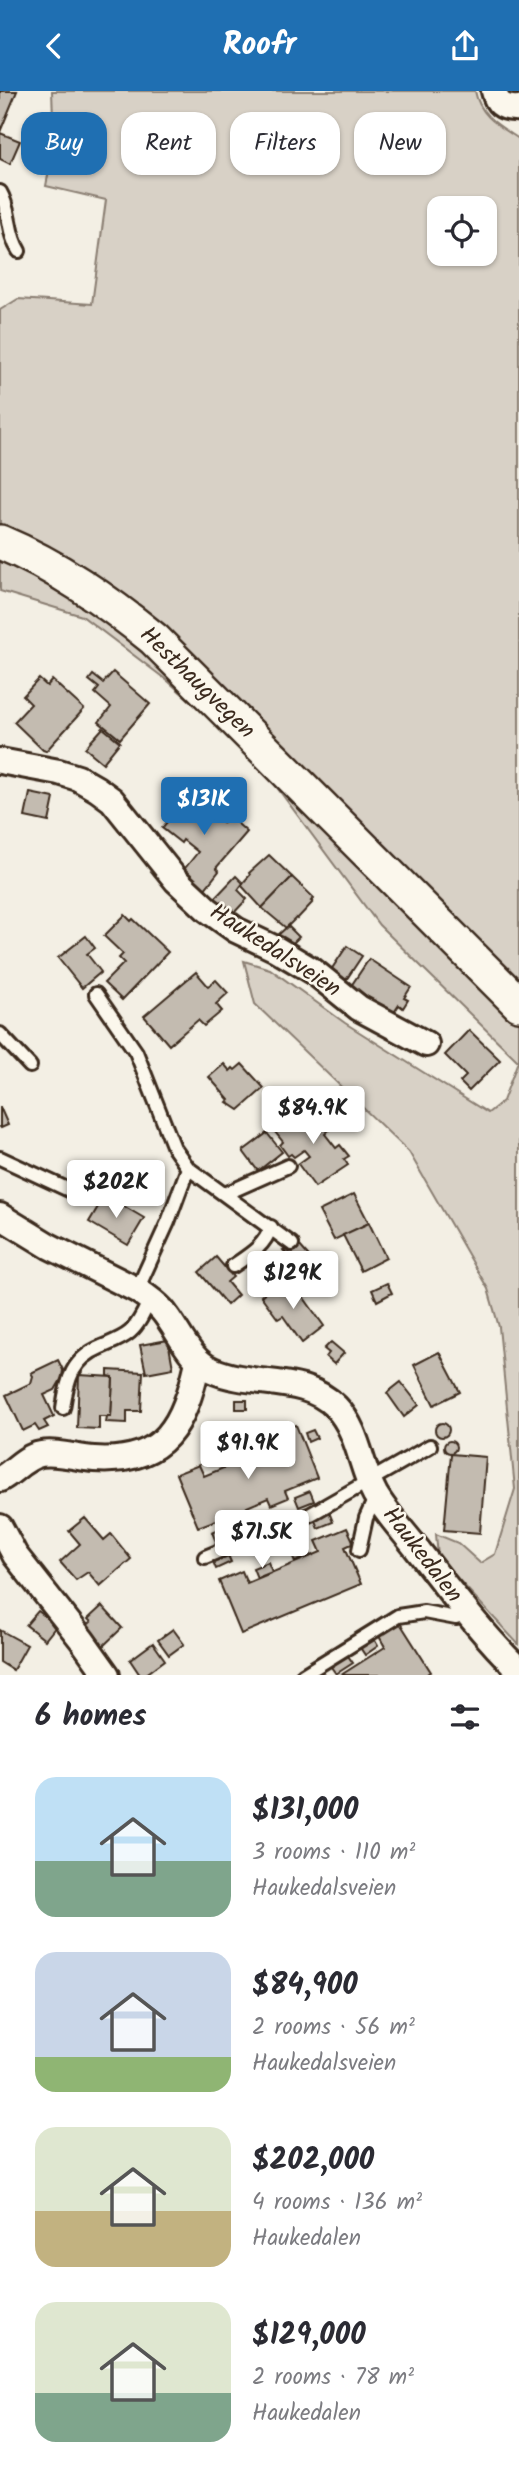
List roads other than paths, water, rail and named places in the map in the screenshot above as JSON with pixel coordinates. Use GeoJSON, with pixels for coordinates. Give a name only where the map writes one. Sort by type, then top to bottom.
{"type":"FeatureCollection","features":[{"type":"Feature","properties":{"kind":"main road","name":"Hesthaugvegen"},"geometry":{"type":"LineString","coordinates":[[0,542],[46,563],[84,586],[117,608],[154,639],[519,1004]]}},
{"type":"Feature","properties":{"kind":"street"},"geometry":{"type":"LineString","coordinates":[[494,91],[501,106],[519,108]]}},
{"type":"Feature","properties":{"kind":"street","name":"Haukedalsveien"},"geometry":{"type":"LineString","coordinates":[[0,761],[78,778],[112,800],[176,880],[208,910],[236,930],[313,971],[359,1008],[426,1044]]}},
{"type":"Feature","properties":{"kind":"street"},"geometry":{"type":"LineString","coordinates":[[0,1216],[59,1251],[144,1294],[162,1310],[198,1363],[190,1399],[178,1425],[160,1444],[138,1455],[110,1460],[40,1454],[28,1458],[0,1479]]}},
{"type":"Feature","properties":{"kind":"street","name":"Haukedalen"},"geometry":{"type":"LineString","coordinates":[[198,1363],[213,1371],[235,1377],[302,1387],[320,1393],[344,1417],[352,1431],[373,1488],[468,1615],[519,1670]]}},
{"type":"Feature","properties":{"kind":"street"},"geometry":{"type":"LineString","coordinates":[[0,1527],[15,1555],[107,1675]]}},
{"type":"Feature","properties":{"kind":"lane"},"geometry":{"type":"LineString","coordinates":[[0,191],[6,203],[14,244],[19,251]]}},
{"type":"Feature","properties":{"kind":"lane"},"geometry":{"type":"LineString","coordinates":[[96,994],[136,1052],[174,1148],[188,1168],[292,1244]]}},
{"type":"Feature","properties":{"kind":"lane"},"geometry":{"type":"LineString","coordinates":[[1,1037],[30,1066]]}},
{"type":"Feature","properties":{"kind":"lane"},"geometry":{"type":"LineString","coordinates":[[0,1158],[69,1190]]}},
{"type":"Feature","properties":{"kind":"lane"},"geometry":{"type":"LineString","coordinates":[[225,1193],[288,1166]]}},
{"type":"Feature","properties":{"kind":"lane"},"geometry":{"type":"LineString","coordinates":[[63,1408],[67,1384],[75,1365],[93,1350],[130,1332],[140,1321],[144,1294],[188,1168]]}},
{"type":"Feature","properties":{"kind":"lane"},"geometry":{"type":"LineString","coordinates":[[233,1266],[260,1247],[271,1227]]}},
{"type":"Feature","properties":{"kind":"lane","name":"Haukedalen"},"geometry":{"type":"LineString","coordinates":[[205,1557],[373,1488],[430,1446]]}},
{"type":"Feature","properties":{"kind":"lane","name":"Haukedalen"},"geometry":{"type":"LineString","coordinates":[[359,1550],[373,1488]]}},
{"type":"Feature","properties":{"kind":"lane","name":"Haukedalen"},"geometry":{"type":"LineString","coordinates":[[303,1675],[398,1616],[411,1612],[456,1618],[468,1615]]}}]}
